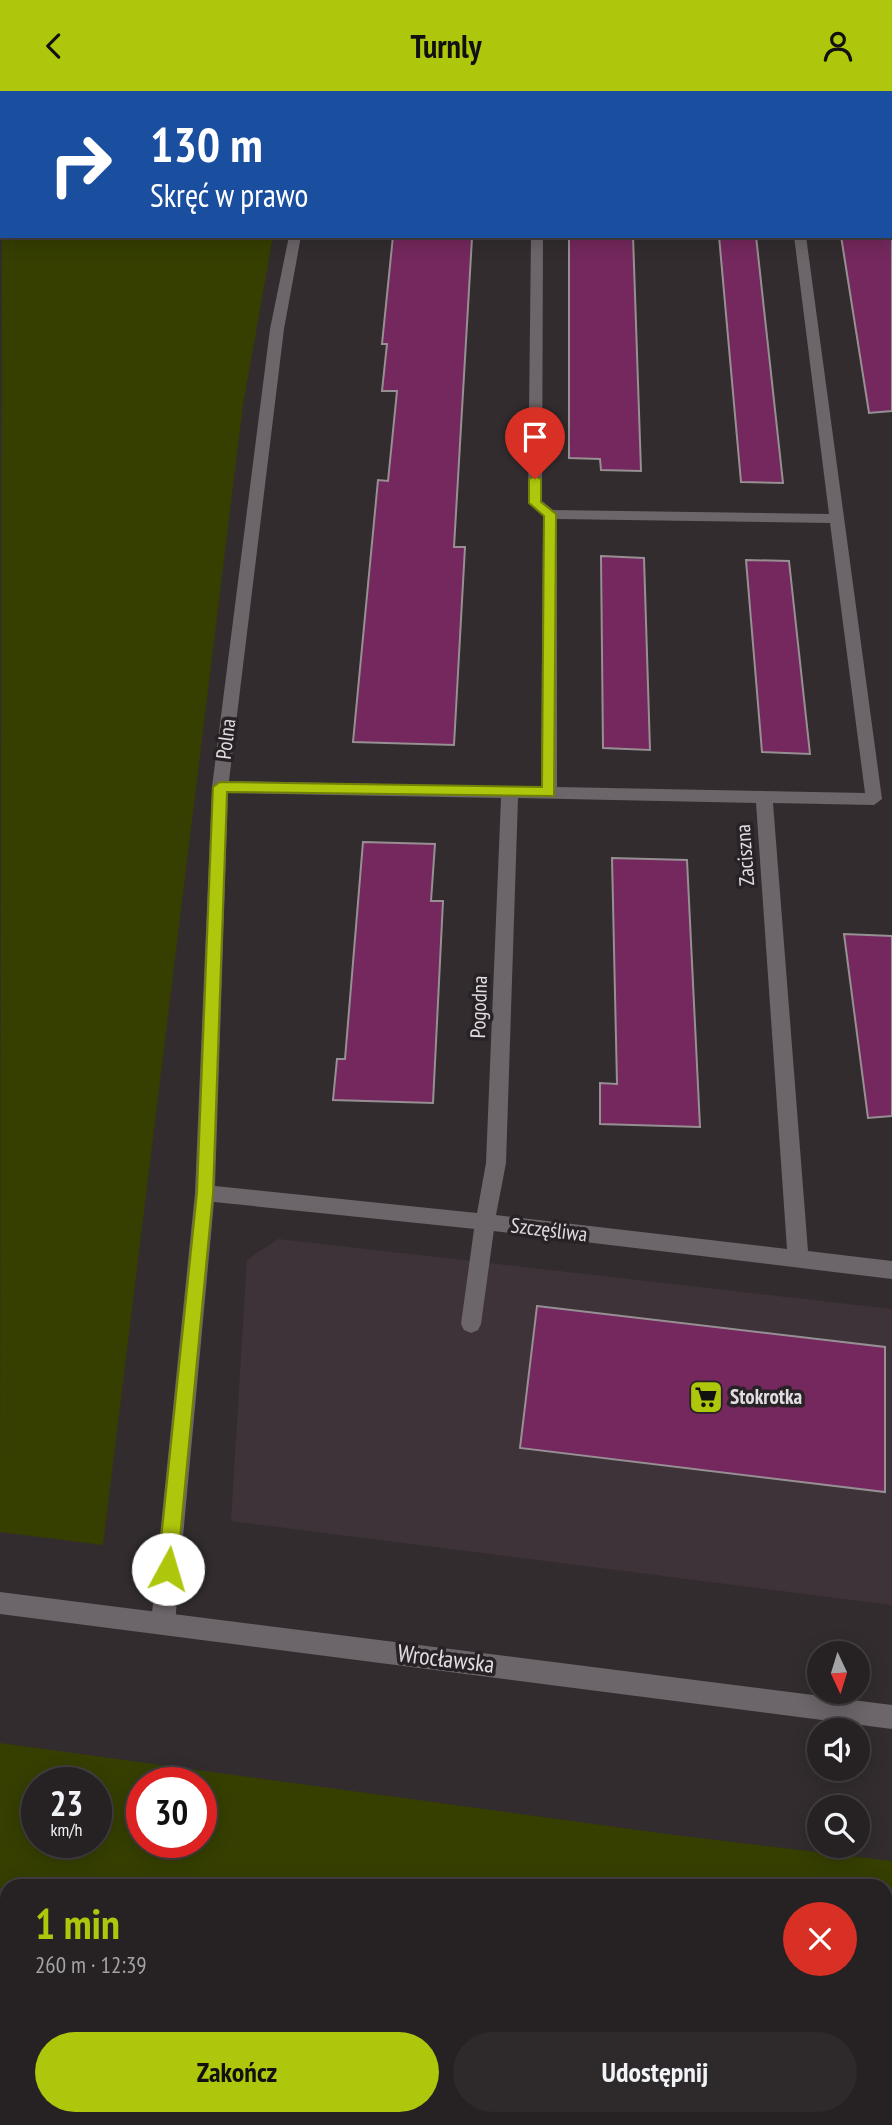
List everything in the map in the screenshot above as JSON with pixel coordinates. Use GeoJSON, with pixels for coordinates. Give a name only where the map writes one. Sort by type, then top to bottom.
{"type":"FeatureCollection","features":[{"type":"Feature","properties":{"kind":"street","name":"Polna"},"geometry":{"type":"LineString","coordinates":[[163,1623],[205,1193],[220,787],[277,329],[295,238]]}},
{"type":"Feature","properties":{"kind":"street"},"geometry":{"type":"LineString","coordinates":[[537,238],[535,503],[550,514],[836,519],[800,238]]}},
{"type":"Feature","properties":{"kind":"street"},"geometry":{"type":"LineString","coordinates":[[549,792],[550,514]]}},
{"type":"Feature","properties":{"kind":"street","name":"Zaciszna"},"geometry":{"type":"LineString","coordinates":[[798,1259],[764,797],[874,799],[836,519]]}},
{"type":"Feature","properties":{"kind":"street"},"geometry":{"type":"LineString","coordinates":[[220,787],[764,797]]}},
{"type":"Feature","properties":{"kind":"street","name":"Pogodna"},"geometry":{"type":"LineString","coordinates":[[471,1324],[496,1163],[510,792]]}},
{"type":"Feature","properties":{"kind":"street","name":"Szczęśliwa"},"geometry":{"type":"LineString","coordinates":[[205,1193],[485,1222],[892,1270]]}},
{"type":"Feature","properties":{"kind":"street","name":"Wrocławska"},"geometry":{"type":"LineString","coordinates":[[0,1603],[892,1717]]}},
{"type":"Feature","properties":{"kind":"shaded area"},"geometry":{"type":"Polygon","coordinates":[[[278,1239],[892,1309],[892,1605],[231,1521],[247,1260],[278,1239]]]}},
{"type":"Feature","properties":{"kind":"green space"},"geometry":{"type":"Polygon","coordinates":[[[2,238],[273,238],[243,405],[103,1545],[0,1532],[2,238]]]}},
{"type":"Feature","properties":{"kind":"green space"},"geometry":{"type":"Polygon","coordinates":[[[0,1743],[176,1767],[126,1767],[126,1858],[217,1858],[217,1773],[807,1851],[807,1858],[867,1858],[892,1861],[892,1879],[0,1879],[0,1743]]]}},
{"type":"Feature","properties":{"kind":"building"},"geometry":{"type":"Polygon","coordinates":[[[393,238],[472,238],[454,547],[465,547],[454,745],[353,742],[378,480],[388,481],[397,391],[382,391],[387,344],[382,344],[393,238]]]}},
{"type":"Feature","properties":{"kind":"building"},"geometry":{"type":"Polygon","coordinates":[[[569,238],[633,238],[641,471],[601,470],[600,459],[569,458],[569,238]]]}},
{"type":"Feature","properties":{"kind":"building"},"geometry":{"type":"Polygon","coordinates":[[[719,238],[756,238],[783,483],[741,482],[719,238]]]}},
{"type":"Feature","properties":{"kind":"building"},"geometry":{"type":"Polygon","coordinates":[[[841,238],[892,238],[892,411],[869,413],[841,238]]]}},
{"type":"Feature","properties":{"kind":"building"},"geometry":{"type":"Polygon","coordinates":[[[601,556],[644,558],[650,750],[603,748],[601,556]]]}},
{"type":"Feature","properties":{"kind":"building"},"geometry":{"type":"Polygon","coordinates":[[[746,560],[789,561],[810,754],[762,752],[746,560]]]}},
{"type":"Feature","properties":{"kind":"building"},"geometry":{"type":"Polygon","coordinates":[[[363,842],[435,844],[431,901],[443,901],[433,1103],[333,1100],[337,1059],[345,1059],[363,842]]]}},
{"type":"Feature","properties":{"kind":"building"},"geometry":{"type":"Polygon","coordinates":[[[612,858],[687,860],[700,1127],[600,1124],[600,1083],[617,1084],[612,858]]]}},
{"type":"Feature","properties":{"kind":"building"},"geometry":{"type":"Polygon","coordinates":[[[844,934],[892,936],[892,1116],[868,1118],[844,934]]]}},
{"type":"Feature","properties":{"kind":"building","name":"Stokrotka"},"geometry":{"type":"Polygon","coordinates":[[[537,1306],[885,1347],[885,1492],[520,1448],[537,1306]]]}},
{"type":"Feature","properties":{"kind":"place","name":"Stokrotka"},"geometry":{"type":"Point","coordinates":[706,1397]}},
{"type":"Feature","properties":{"kind":"route"},"geometry":{"type":"LineString","coordinates":[[168,1569],[205,1193],[220,787],[549,792],[550,514],[535,503],[535,479]]}}]}
